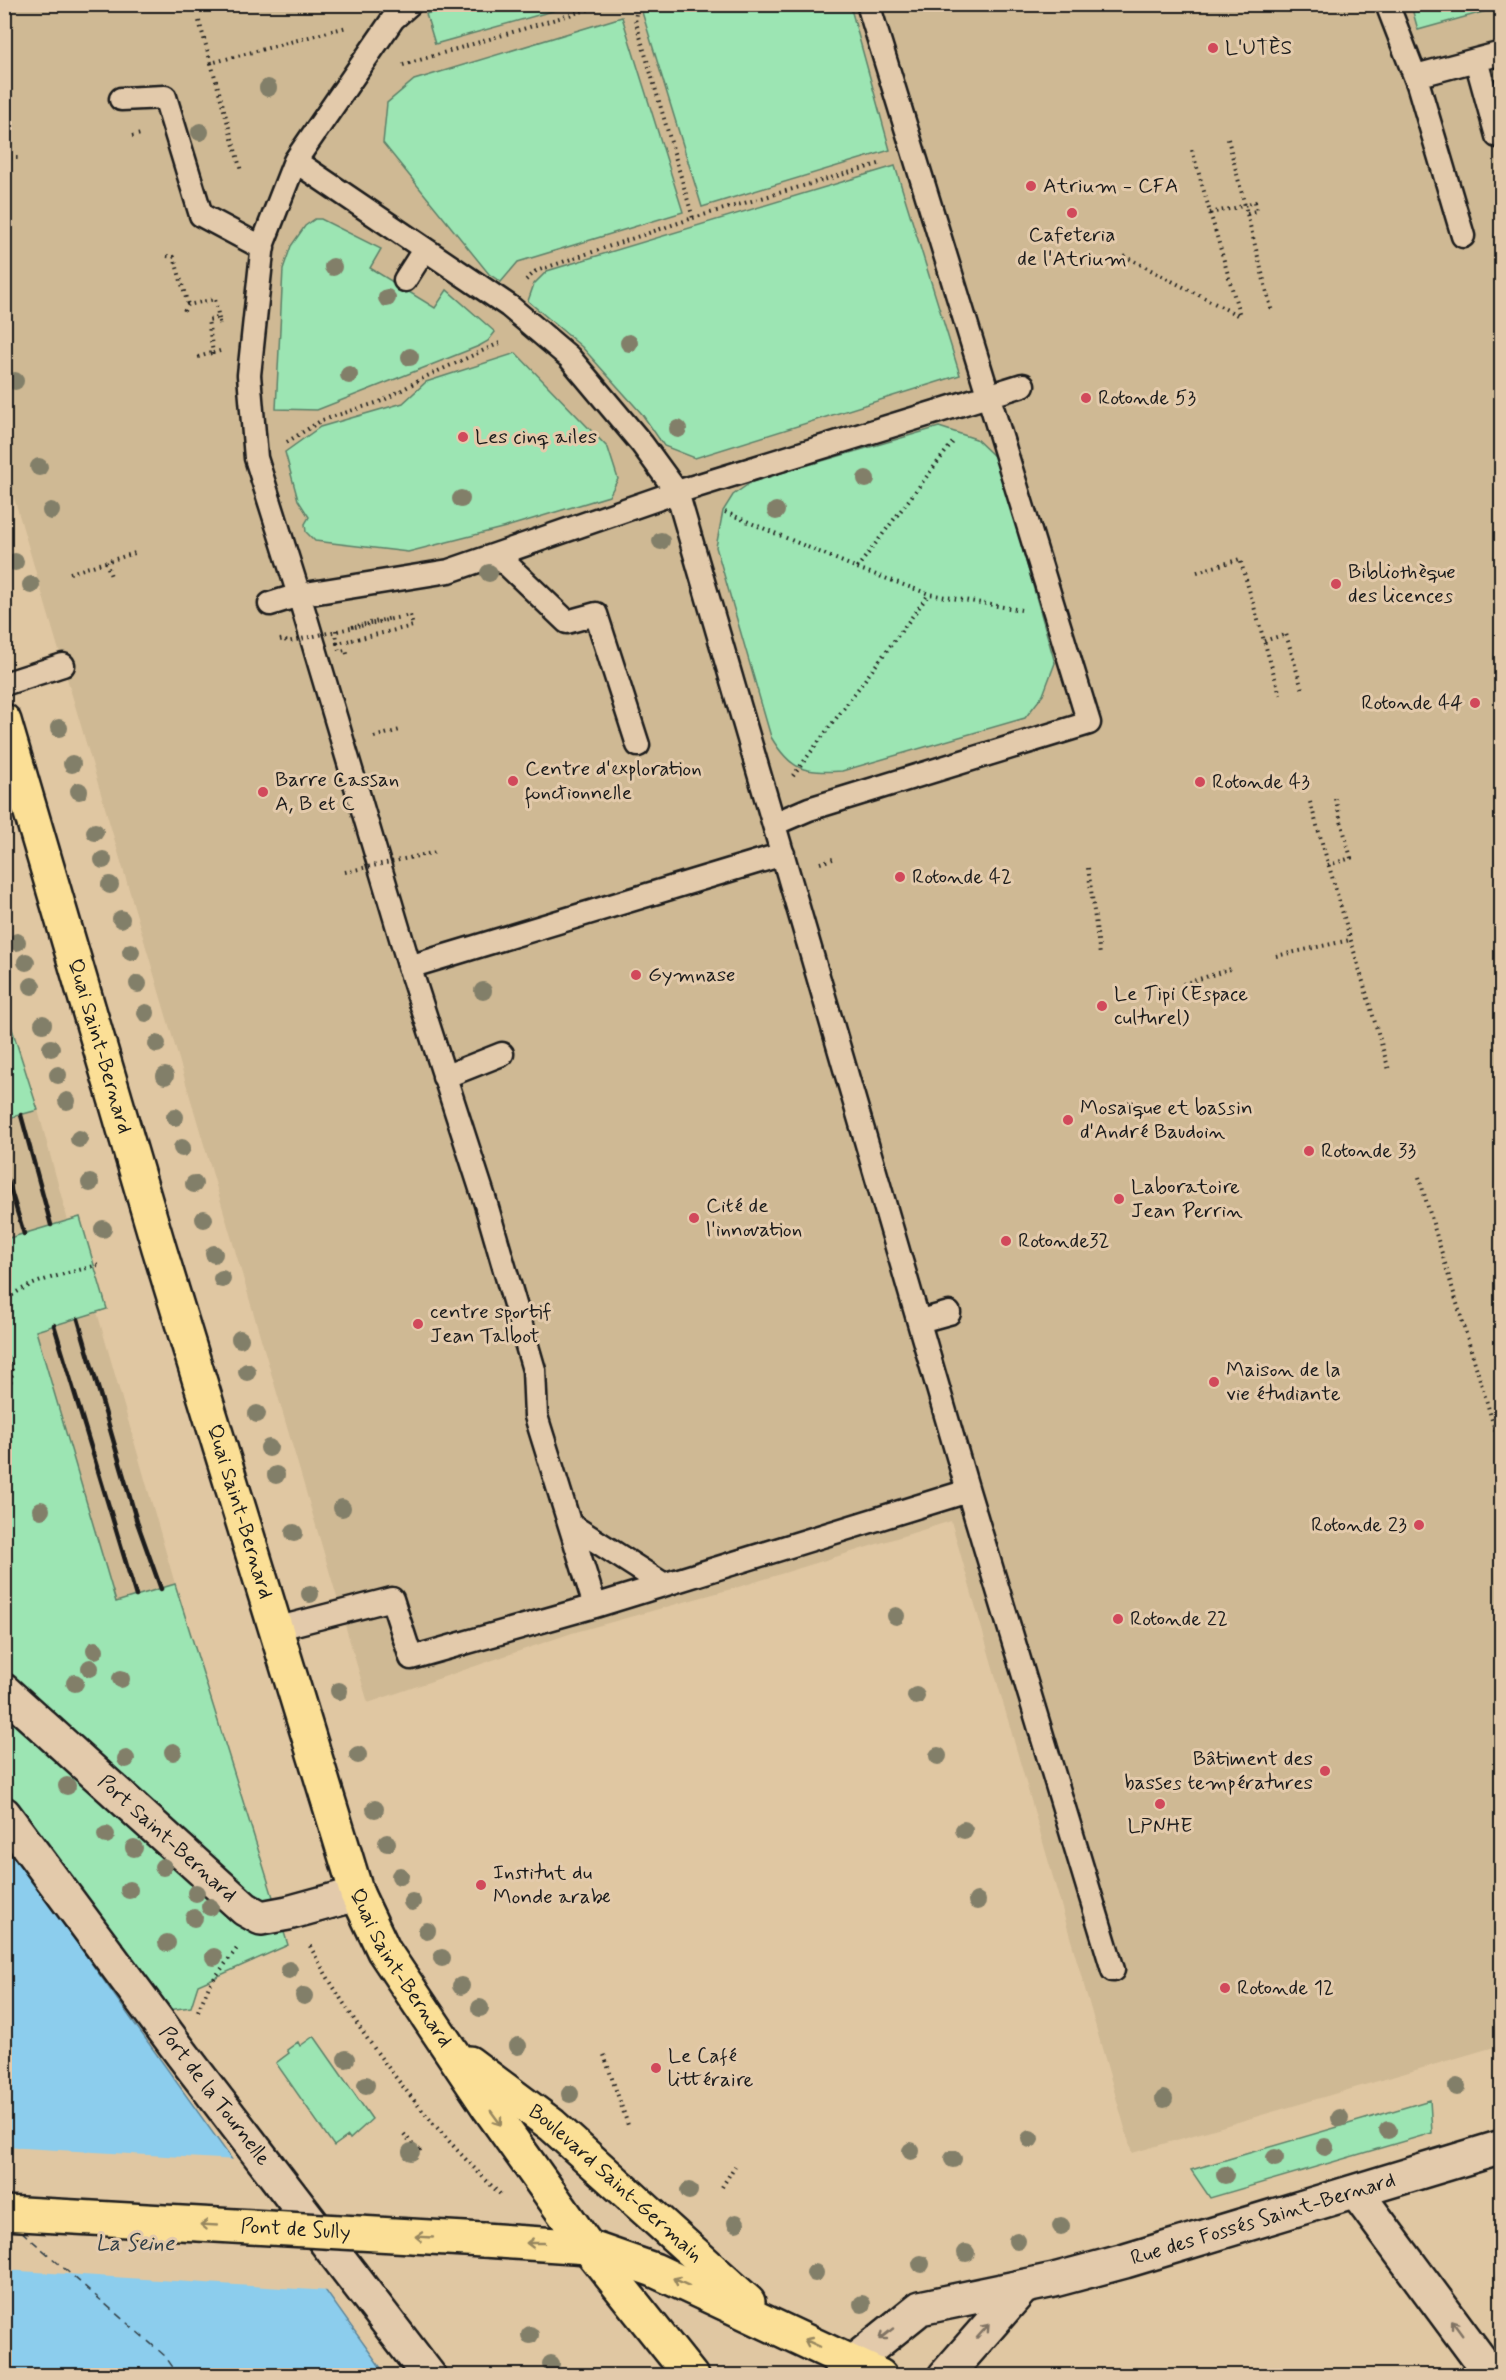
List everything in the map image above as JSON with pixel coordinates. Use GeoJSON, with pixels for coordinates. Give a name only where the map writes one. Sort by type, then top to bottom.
{"type":"FeatureCollection","features":[{"type":"Feature","properties":{"kind":"main road","name":"Quai Saint-Bernard"},"geometry":{"type":"LineString","coordinates":[[4,721],[159,1248],[357,1894],[384,1951],[489,2108],[680,2372]]}},
{"type":"Feature","properties":{"kind":"main road","name":"Boulevard Saint-Germain"},"geometry":{"type":"LineString","coordinates":[[453,2051],[552,2125],[772,2324]]}},
{"type":"Feature","properties":{"kind":"main road","name":"Pont de Sully"},"geometry":{"type":"LineString","coordinates":[[4,2213],[588,2247]]}},
{"type":"Feature","properties":{"kind":"main road","name":"Boulevard Saint-Germain"},"geometry":{"type":"LineString","coordinates":[[588,2247],[654,2270],[772,2324],[858,2371]]}},
{"type":"Feature","properties":{"kind":"street","name":"Port Saint-Bernard"},"geometry":{"type":"LineString","coordinates":[[4,1691],[245,1909],[261,1918],[288,1914],[357,1894]]}},
{"type":"Feature","properties":{"kind":"street","name":"Port de la Tournelle"},"geometry":{"type":"LineString","coordinates":[[4,1814],[182,2054],[429,2376]]}},
{"type":"Feature","properties":{"kind":"street","name":"Rue des Fossés Saint-Bernard"},"geometry":{"type":"LineString","coordinates":[[858,2371],[920,2308],[1023,2287],[1125,2261],[1502,2147]]}},
{"type":"Feature","properties":{"kind":"street"},"geometry":{"type":"LineString","coordinates":[[1356,2192],[1492,2376]]}},
{"type":"Feature","properties":{"kind":"street"},"geometry":{"type":"LineString","coordinates":[[945,2376],[1023,2287]]}},
{"type":"Feature","properties":{"kind":"lane"},"geometry":{"type":"LineString","coordinates":[[410,4],[393,19],[295,161],[263,248],[249,375],[256,458],[409,967],[485,1201],[534,1370],[536,1416],[596,1606]]}},
{"type":"Feature","properties":{"kind":"lane"},"geometry":{"type":"LineString","coordinates":[[771,816],[809,809],[1089,723],[868,4]]}},
{"type":"Feature","properties":{"kind":"lane"},"geometry":{"type":"LineString","coordinates":[[1387,4],[1416,76],[1463,236]]}},
{"type":"Feature","properties":{"kind":"lane"},"geometry":{"type":"LineString","coordinates":[[1416,76],[1502,53]]}},
{"type":"Feature","properties":{"kind":"lane"},"geometry":{"type":"LineString","coordinates":[[1476,60],[1497,136]]}},
{"type":"Feature","properties":{"kind":"lane"},"geometry":{"type":"LineString","coordinates":[[121,99],[165,97],[201,215],[263,248]]}},
{"type":"Feature","properties":{"kind":"lane"},"geometry":{"type":"LineString","coordinates":[[295,161],[509,306],[569,357],[642,444],[677,492],[968,1491],[1113,1970]]}},
{"type":"Feature","properties":{"kind":"lane"},"geometry":{"type":"LineString","coordinates":[[405,280],[424,250]]}},
{"type":"Feature","properties":{"kind":"lane"},"geometry":{"type":"LineString","coordinates":[[270,604],[299,595],[449,571],[677,492],[1023,385]]}},
{"type":"Feature","properties":{"kind":"lane"},"geometry":{"type":"LineString","coordinates":[[497,555],[567,622],[596,614],[638,745]]}},
{"type":"Feature","properties":{"kind":"lane"},"geometry":{"type":"LineString","coordinates":[[4,684],[63,665]]}},
{"type":"Feature","properties":{"kind":"lane"},"geometry":{"type":"LineString","coordinates":[[409,967],[783,854]]}},
{"type":"Feature","properties":{"kind":"lane"},"geometry":{"type":"LineString","coordinates":[[444,1077],[502,1054]]}},
{"type":"Feature","properties":{"kind":"lane"},"geometry":{"type":"LineString","coordinates":[[920,1322],[949,1313]]}},
{"type":"Feature","properties":{"kind":"lane"},"geometry":{"type":"LineString","coordinates":[[275,1629],[392,1599],[411,1658],[596,1606],[968,1491]]}},
{"type":"Feature","properties":{"kind":"lane"},"geometry":{"type":"LineString","coordinates":[[572,1525],[663,1584]]}},
{"type":"Feature","properties":{"kind":"path"},"geometry":{"type":"LineString","coordinates":[[397,73],[404,63],[606,4]]}},
{"type":"Feature","properties":{"kind":"path"},"geometry":{"type":"LineString","coordinates":[[630,4],[638,6],[635,20],[693,218]]}},
{"type":"Feature","properties":{"kind":"path"},"geometry":{"type":"LineString","coordinates":[[199,21],[241,171]]}},
{"type":"Feature","properties":{"kind":"path"},"geometry":{"type":"LineString","coordinates":[[211,63],[282,42]]}},
{"type":"Feature","properties":{"kind":"path"},"geometry":{"type":"LineString","coordinates":[[132,136],[141,133]]}},
{"type":"Feature","properties":{"kind":"path"},"geometry":{"type":"LineString","coordinates":[[1228,139],[1272,312]]}},
{"type":"Feature","properties":{"kind":"path"},"geometry":{"type":"LineString","coordinates":[[1124,256],[1240,316],[1192,150]]}},
{"type":"Feature","properties":{"kind":"path"},"geometry":{"type":"LineString","coordinates":[[4,158],[18,158]]}},
{"type":"Feature","properties":{"kind":"path"},"geometry":{"type":"LineString","coordinates":[[521,284],[536,271],[693,218],[893,160]]}},
{"type":"Feature","properties":{"kind":"path"},"geometry":{"type":"LineString","coordinates":[[1210,213],[1255,202],[1257,211],[1247,213]]}},
{"type":"Feature","properties":{"kind":"path"},"geometry":{"type":"LineString","coordinates":[[167,256],[174,257],[188,305]]}},
{"type":"Feature","properties":{"kind":"path"},"geometry":{"type":"LineString","coordinates":[[184,311],[188,305],[214,299],[221,328],[218,318],[208,320],[213,344]]}},
{"type":"Feature","properties":{"kind":"path"},"geometry":{"type":"LineString","coordinates":[[286,443],[322,420],[382,401],[425,377],[501,344],[503,336]]}},
{"type":"Feature","properties":{"kind":"path"},"geometry":{"type":"LineString","coordinates":[[198,357],[224,350]]}},
{"type":"Feature","properties":{"kind":"path"},"geometry":{"type":"LineString","coordinates":[[857,568],[953,441]]}},
{"type":"Feature","properties":{"kind":"path"},"geometry":{"type":"LineString","coordinates":[[677,492],[857,568],[929,594],[1056,616]]}},
{"type":"Feature","properties":{"kind":"path"},"geometry":{"type":"LineString","coordinates":[[70,573],[135,553]]}},
{"type":"Feature","properties":{"kind":"path"},"geometry":{"type":"LineString","coordinates":[[1197,572],[1240,559],[1280,695]]}},
{"type":"Feature","properties":{"kind":"path"},"geometry":{"type":"LineString","coordinates":[[106,562],[111,576]]}},
{"type":"Feature","properties":{"kind":"path"},"geometry":{"type":"LineString","coordinates":[[771,816],[929,594]]}},
{"type":"Feature","properties":{"kind":"path"},"geometry":{"type":"LineString","coordinates":[[410,615],[413,626],[337,644],[335,630],[410,615]]}},
{"type":"Feature","properties":{"kind":"path"},"geometry":{"type":"LineString","coordinates":[[280,640],[284,639],[287,642],[393,618]]}},
{"type":"Feature","properties":{"kind":"path"},"geometry":{"type":"LineString","coordinates":[[335,630],[339,651],[346,650],[348,658]]}},
{"type":"Feature","properties":{"kind":"path"},"geometry":{"type":"LineString","coordinates":[[1264,641],[1286,634],[1302,689]]}},
{"type":"Feature","properties":{"kind":"path"},"geometry":{"type":"LineString","coordinates":[[370,739],[400,730]]}},
{"type":"Feature","properties":{"kind":"path"},"geometry":{"type":"LineString","coordinates":[[1328,865],[1351,858],[1334,795]]}},
{"type":"Feature","properties":{"kind":"path"},"geometry":{"type":"LineString","coordinates":[[1310,802],[1389,1070]]}},
{"type":"Feature","properties":{"kind":"path"},"geometry":{"type":"LineString","coordinates":[[345,872],[436,852]]}},
{"type":"Feature","properties":{"kind":"path"},"geometry":{"type":"LineString","coordinates":[[814,864],[836,858]]}},
{"type":"Feature","properties":{"kind":"path"},"geometry":{"type":"LineString","coordinates":[[1088,868],[1100,955]]}},
{"type":"Feature","properties":{"kind":"path"},"geometry":{"type":"LineString","coordinates":[[1276,956],[1350,940]]}},
{"type":"Feature","properties":{"kind":"path"},"geometry":{"type":"LineString","coordinates":[[1183,984],[1234,968]]}},
{"type":"Feature","properties":{"kind":"path"},"geometry":{"type":"LineString","coordinates":[[1419,1177],[1502,1453]]}},
{"type":"Feature","properties":{"kind":"path"},"geometry":{"type":"LineString","coordinates":[[4,1304],[9,1295],[98,1265]]}},
{"type":"Feature","properties":{"kind":"path"},"geometry":{"type":"LineString","coordinates":[[4,1353],[10,1359],[13,1378],[4,1395]]}},
{"type":"Feature","properties":{"kind":"path"},"geometry":{"type":"LineString","coordinates":[[288,1914],[300,1928],[322,1967],[366,2034],[410,2094],[452,2147],[503,2197]]}},
{"type":"Feature","properties":{"kind":"path"},"geometry":{"type":"LineString","coordinates":[[199,2009],[210,1984],[241,1943]]}},
{"type":"Feature","properties":{"kind":"path"},"geometry":{"type":"LineString","coordinates":[[604,2055],[629,2128]]}},
{"type":"Feature","properties":{"kind":"path"},"geometry":{"type":"LineString","coordinates":[[404,2134],[418,2151],[421,2149]]}},
{"type":"Feature","properties":{"kind":"path"},"geometry":{"type":"LineString","coordinates":[[722,2187],[735,2166]]}},
{"type":"Feature","properties":{"kind":"shaded area"},"geometry":{"type":"Polygon","coordinates":[[[5,5],[1501,5],[1501,2045],[1132,2153],[951,1521],[742,1586],[572,1633],[368,1703],[5,467],[5,5]]]}},
{"type":"Feature","properties":{"kind":"shaded area"},"geometry":{"type":"Polygon","coordinates":[[[38,1110],[68,1221],[9,1238],[4,1221],[4,1119],[38,1110]]]}},
{"type":"Feature","properties":{"kind":"shaded area"},"geometry":{"type":"Polygon","coordinates":[[[97,1312],[175,1584],[116,1602],[36,1331],[97,1312]]]}},
{"type":"Feature","properties":{"kind":"green space"},"geometry":{"type":"Polygon","coordinates":[[[1501,4],[1501,7],[1418,30],[1411,5],[1501,4]]]}},
{"type":"Feature","properties":{"kind":"green space"},"geometry":{"type":"Polygon","coordinates":[[[458,5],[574,5],[435,44],[426,14],[458,5]]]}},
{"type":"Feature","properties":{"kind":"green space"},"geometry":{"type":"Polygon","coordinates":[[[665,5],[850,5],[890,150],[702,207],[642,12],[665,5]]]}},
{"type":"Feature","properties":{"kind":"green space"},"geometry":{"type":"Polygon","coordinates":[[[622,17],[683,212],[518,262],[501,282],[489,274],[383,143],[387,103],[414,80],[622,17]]]}},
{"type":"Feature","properties":{"kind":"green space"},"geometry":{"type":"Polygon","coordinates":[[[895,166],[960,375],[695,458],[664,446],[642,414],[582,347],[528,301],[534,284],[547,271],[895,166]]]}},
{"type":"Feature","properties":{"kind":"green space"},"geometry":{"type":"Polygon","coordinates":[[[315,219],[321,219],[381,249],[370,268],[435,308],[447,290],[495,332],[488,341],[479,346],[317,410],[276,409],[283,269],[291,246],[305,226],[315,219]]]}},
{"type":"Feature","properties":{"kind":"green space"},"geometry":{"type":"Polygon","coordinates":[[[516,353],[608,448],[618,479],[609,496],[506,527],[408,552],[315,541],[306,532],[305,524],[309,517],[298,500],[285,452],[320,427],[403,403],[426,382],[516,353]]]}},
{"type":"Feature","properties":{"kind":"green space"},"geometry":{"type":"Polygon","coordinates":[[[939,427],[976,439],[997,459],[1055,663],[1043,695],[1025,718],[842,771],[800,768],[785,757],[771,737],[716,547],[723,511],[733,495],[753,481],[939,427]]]}},
{"type":"Feature","properties":{"kind":"green space"},"geometry":{"type":"Polygon","coordinates":[[[4,1008],[38,1110],[5,1119],[4,1008]]]}},
{"type":"Feature","properties":{"kind":"green space"},"geometry":{"type":"Polygon","coordinates":[[[80,1217],[107,1309],[36,1331],[116,1602],[175,1584],[288,1945],[198,1985],[191,2007],[168,2010],[162,2002],[132,2016],[5,1841],[4,1221],[9,1238],[80,1217]]]}},
{"type":"Feature","properties":{"kind":"green space"},"geometry":{"type":"Polygon","coordinates":[[[314,2036],[372,2119],[350,2139],[348,2136],[334,2146],[276,2063],[289,2053],[287,2050],[298,2042],[300,2046],[314,2036]]]}},
{"type":"Feature","properties":{"kind":"green space"},"geometry":{"type":"Polygon","coordinates":[[[1430,2100],[1432,2133],[1210,2198],[1191,2170],[1430,2100]]]}},
{"type":"Feature","properties":{"kind":"water","name":"La Seine"},"geometry":{"type":"Polygon","coordinates":[[[4,1841],[386,2375],[5,2375],[4,1841]]]}},
{"type":"Feature","properties":{"kind":"pier"},"geometry":{"type":"Polygon","coordinates":[[[5,2147],[238,2160],[330,2291],[5,2270],[5,2147]]]}},
{"type":"Feature","properties":{"kind":"ferry route"},"geometry":{"type":"LineString","coordinates":[[21,2231],[165,2356],[179,2376]]}},
{"type":"Feature","properties":{"kind":"railway"},"geometry":{"type":"LineString","coordinates":[[21,1115],[51,1225]]}},
{"type":"Feature","properties":{"kind":"railway"},"geometry":{"type":"LineString","coordinates":[[4,1168],[24,1234]]}},
{"type":"Feature","properties":{"kind":"railway"},"geometry":{"type":"LineString","coordinates":[[78,1319],[137,1522],[161,1589]]}},
{"type":"Feature","properties":{"kind":"railway"},"geometry":{"type":"LineString","coordinates":[[54,1325],[136,1596]]}},
{"type":"Feature","properties":{"kind":"place","name":"L'UTÈS"},"geometry":{"type":"Point","coordinates":[1213,48]}},
{"type":"Feature","properties":{"kind":"place","name":"Atrium - CFA"},"geometry":{"type":"Point","coordinates":[1031,186]}},
{"type":"Feature","properties":{"kind":"place","name":"Cafeteria de l'Atrium"},"geometry":{"type":"Point","coordinates":[1072,213]}},
{"type":"Feature","properties":{"kind":"place","name":"Rotonde 53"},"geometry":{"type":"Point","coordinates":[1086,398]}},
{"type":"Feature","properties":{"kind":"place","name":"Les cinq ailes"},"geometry":{"type":"Point","coordinates":[463,437]}},
{"type":"Feature","properties":{"kind":"place","name":"Bibliothèque des licences"},"geometry":{"type":"Point","coordinates":[1336,584]}},
{"type":"Feature","properties":{"kind":"place","name":"Rotonde 44"},"geometry":{"type":"Point","coordinates":[1475,703]}},
{"type":"Feature","properties":{"kind":"place","name":"Centre d'exploration fonctionnelle"},"geometry":{"type":"Point","coordinates":[513,781]}},
{"type":"Feature","properties":{"kind":"place","name":"Rotonde 43"},"geometry":{"type":"Point","coordinates":[1200,782]}},
{"type":"Feature","properties":{"kind":"place","name":"Barre Cassan A, B et C"},"geometry":{"type":"Point","coordinates":[263,792]}},
{"type":"Feature","properties":{"kind":"place","name":"Rotonde 42"},"geometry":{"type":"Point","coordinates":[900,877]}},
{"type":"Feature","properties":{"kind":"place","name":"Gymnase"},"geometry":{"type":"Point","coordinates":[636,975]}},
{"type":"Feature","properties":{"kind":"place","name":"Le Tipi (Espace culturel)"},"geometry":{"type":"Point","coordinates":[1102,1006]}},
{"type":"Feature","properties":{"kind":"place","name":"Mosaïque et bassin d'André Baudoin"},"geometry":{"type":"Point","coordinates":[1068,1120]}},
{"type":"Feature","properties":{"kind":"place","name":"Rotonde 33"},"geometry":{"type":"Point","coordinates":[1309,1151]}},
{"type":"Feature","properties":{"kind":"place","name":"Laboratoire Jean Perrin"},"geometry":{"type":"Point","coordinates":[1119,1199]}},
{"type":"Feature","properties":{"kind":"place","name":"Cité de l'innovation"},"geometry":{"type":"Point","coordinates":[694,1218]}},
{"type":"Feature","properties":{"kind":"place","name":"Rotonde32"},"geometry":{"type":"Point","coordinates":[1006,1241]}},
{"type":"Feature","properties":{"kind":"place","name":"centre sportif Jean Talbot"},"geometry":{"type":"Point","coordinates":[418,1324]}},
{"type":"Feature","properties":{"kind":"place","name":"Maison de la vie étudiante"},"geometry":{"type":"Point","coordinates":[1214,1382]}},
{"type":"Feature","properties":{"kind":"place","name":"Rotonde 23"},"geometry":{"type":"Point","coordinates":[1419,1525]}},
{"type":"Feature","properties":{"kind":"place","name":"Rotonde 22"},"geometry":{"type":"Point","coordinates":[1118,1619]}},
{"type":"Feature","properties":{"kind":"place","name":"Bâtiment des basses températures"},"geometry":{"type":"Point","coordinates":[1325,1771]}},
{"type":"Feature","properties":{"kind":"place","name":"LPNHE"},"geometry":{"type":"Point","coordinates":[1160,1804]}},
{"type":"Feature","properties":{"kind":"place","name":"Institut du Monde arabe"},"geometry":{"type":"Point","coordinates":[481,1885]}},
{"type":"Feature","properties":{"kind":"place","name":"Rotonde 12"},"geometry":{"type":"Point","coordinates":[1225,1988]}},
{"type":"Feature","properties":{"kind":"place","name":"Le Café littéraire"},"geometry":{"type":"Point","coordinates":[656,2068]}}]}
